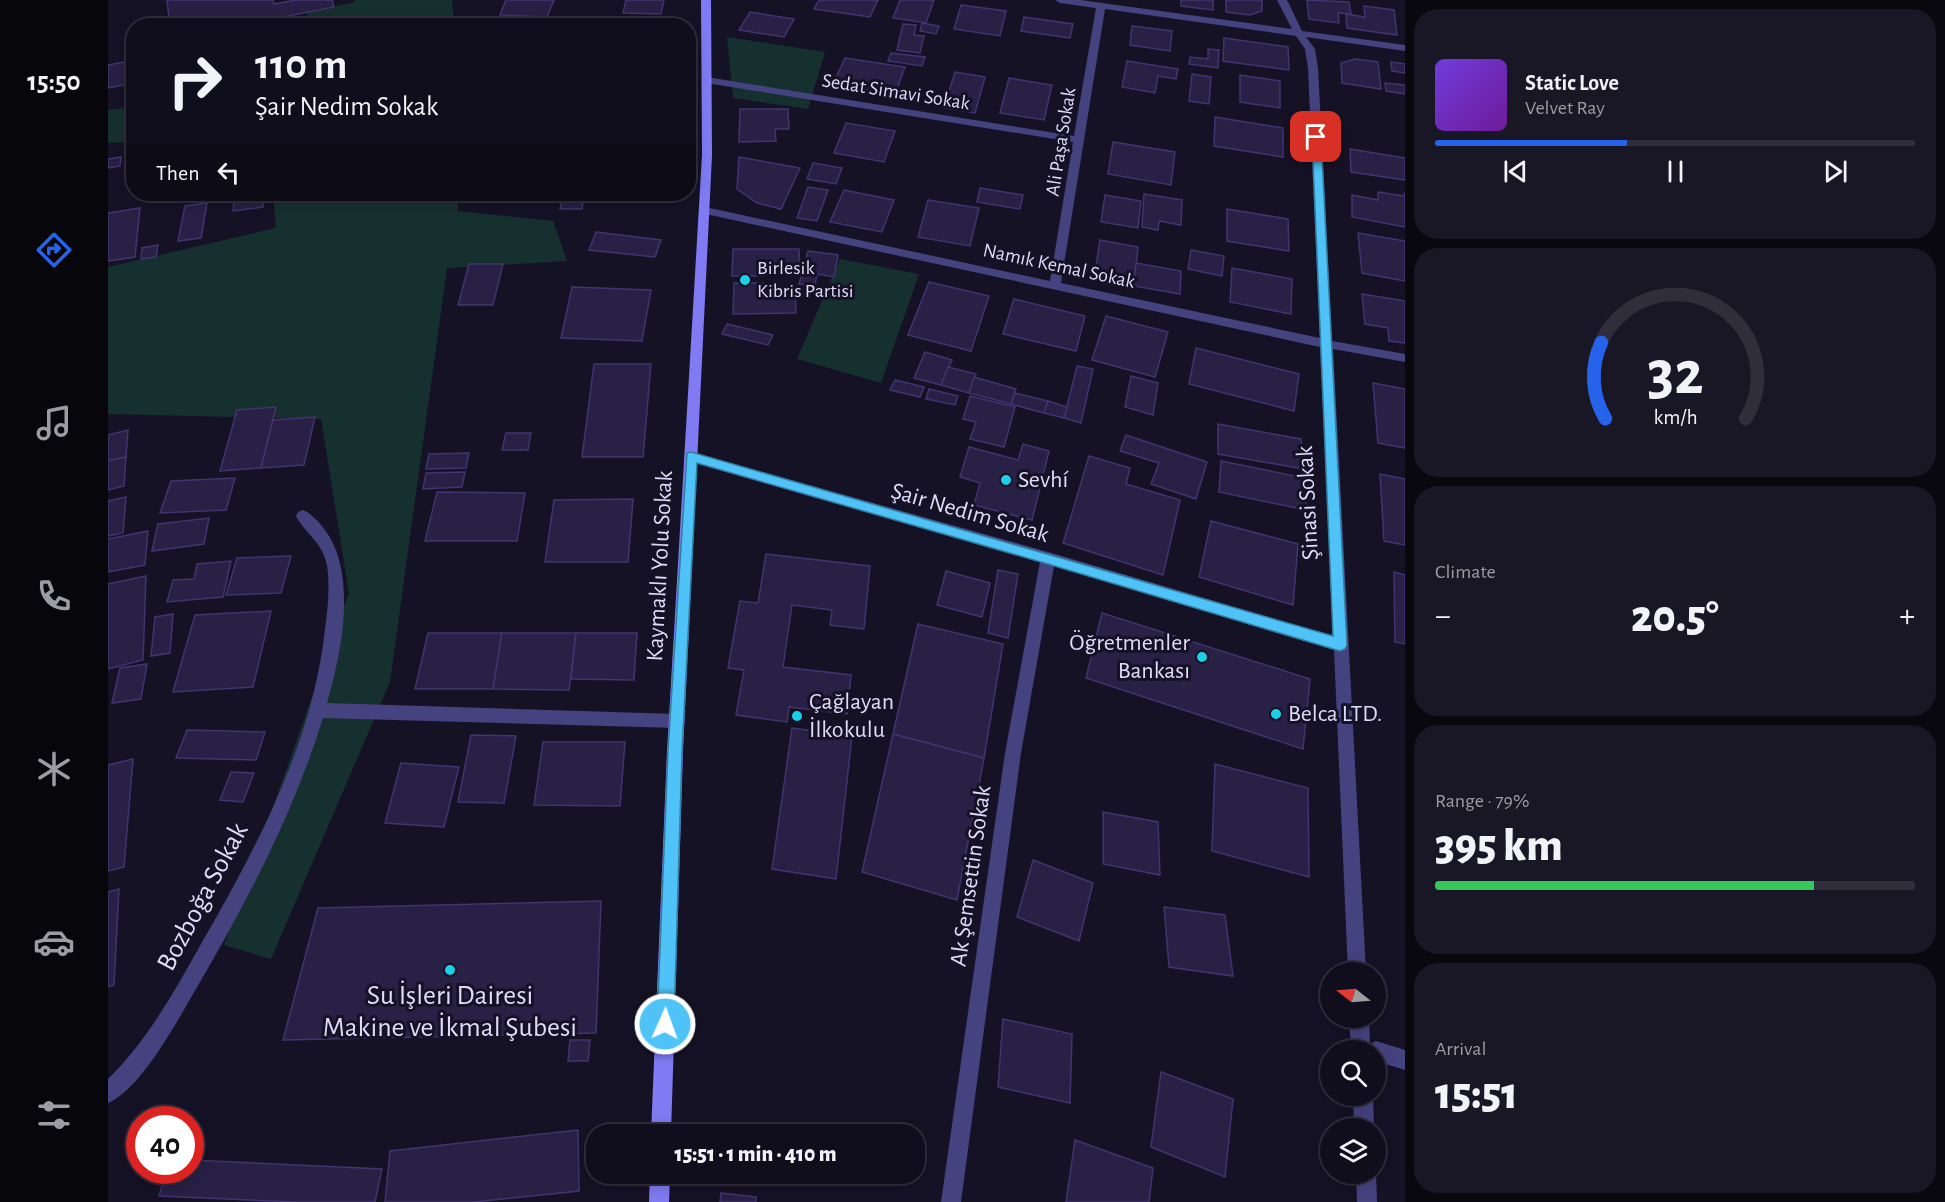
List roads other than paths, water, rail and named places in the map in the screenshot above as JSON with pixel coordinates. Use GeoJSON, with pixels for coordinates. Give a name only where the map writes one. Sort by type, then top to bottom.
{"type":"FeatureCollection","features":[{"type":"Feature","properties":{"kind":"street","name":"Kaymaklı Yolu Sokak"},"geometry":{"type":"LineString","coordinates":[[661,1124],[677,721],[705,211],[706,0]]}},
{"type":"Feature","properties":{"kind":"street"},"geometry":{"type":"LineString","coordinates":[[1060,0],[1405,48]]}},
{"type":"Feature","properties":{"kind":"street","name":"Şinasi Sokak"},"geometry":{"type":"LineString","coordinates":[[1282,0],[1291,22],[1310,49],[1313,68],[1356,962]]}},
{"type":"Feature","properties":{"kind":"street","name":"Ali Paşa Sokak"},"geometry":{"type":"LineString","coordinates":[[1055,285],[1101,6]]}},
{"type":"Feature","properties":{"kind":"street","name":"Sedat Simavi Sokak"},"geometry":{"type":"LineString","coordinates":[[706,80],[1080,140]]}},
{"type":"Feature","properties":{"kind":"street","name":"Namık Kemal Sokak"},"geometry":{"type":"LineString","coordinates":[[705,211],[1327,344],[1405,358]]}},
{"type":"Feature","properties":{"kind":"street","name":"Şair Nedim Sokak"},"geometry":{"type":"LineString","coordinates":[[691,457],[1048,558],[1340,645]]}},
{"type":"Feature","properties":{"kind":"street","name":"Bozboğa Sokak"},"geometry":{"type":"LineString","coordinates":[[108,1093],[143,1054],[175,1007],[217,934],[288,789],[316,710],[334,644],[336,589],[333,559],[321,532],[303,516]]}},
{"type":"Feature","properties":{"kind":"street","name":"Ak Şemsettin Sokak"},"geometry":{"type":"LineString","coordinates":[[951,1202],[1013,753],[1048,558]]}},
{"type":"Feature","properties":{"kind":"street"},"geometry":{"type":"LineString","coordinates":[[316,710],[677,721]]}},
{"type":"Feature","properties":{"kind":"street"},"geometry":{"type":"LineString","coordinates":[[1386,1055],[1405,1060]]}},
{"type":"Feature","properties":{"kind":"street"},"geometry":{"type":"LineString","coordinates":[[659,1202],[660,1184]]}},
{"type":"Feature","properties":{"kind":"street"},"geometry":{"type":"LineString","coordinates":[[1366,1184],[1367,1202]]}},
{"type":"Feature","properties":{"kind":"place","name":"Birlesik Kibris Partisi"},"geometry":{"type":"Point","coordinates":[745,280]}},
{"type":"Feature","properties":{"kind":"place","name":"Sevhí"},"geometry":{"type":"Point","coordinates":[1006,480]}},
{"type":"Feature","properties":{"kind":"place","name":"Öğretmenler Bankası"},"geometry":{"type":"Point","coordinates":[1202,657]}},
{"type":"Feature","properties":{"kind":"place","name":"Belca LTD."},"geometry":{"type":"Point","coordinates":[1276,714]}},
{"type":"Feature","properties":{"kind":"place","name":"Çağlayan İlkokulu"},"geometry":{"type":"Point","coordinates":[797,716]}},
{"type":"Feature","properties":{"kind":"place","name":"Su İşleri Dairesi Makine ve İkmal Şubesi"},"geometry":{"type":"Point","coordinates":[450,970]}}]}
